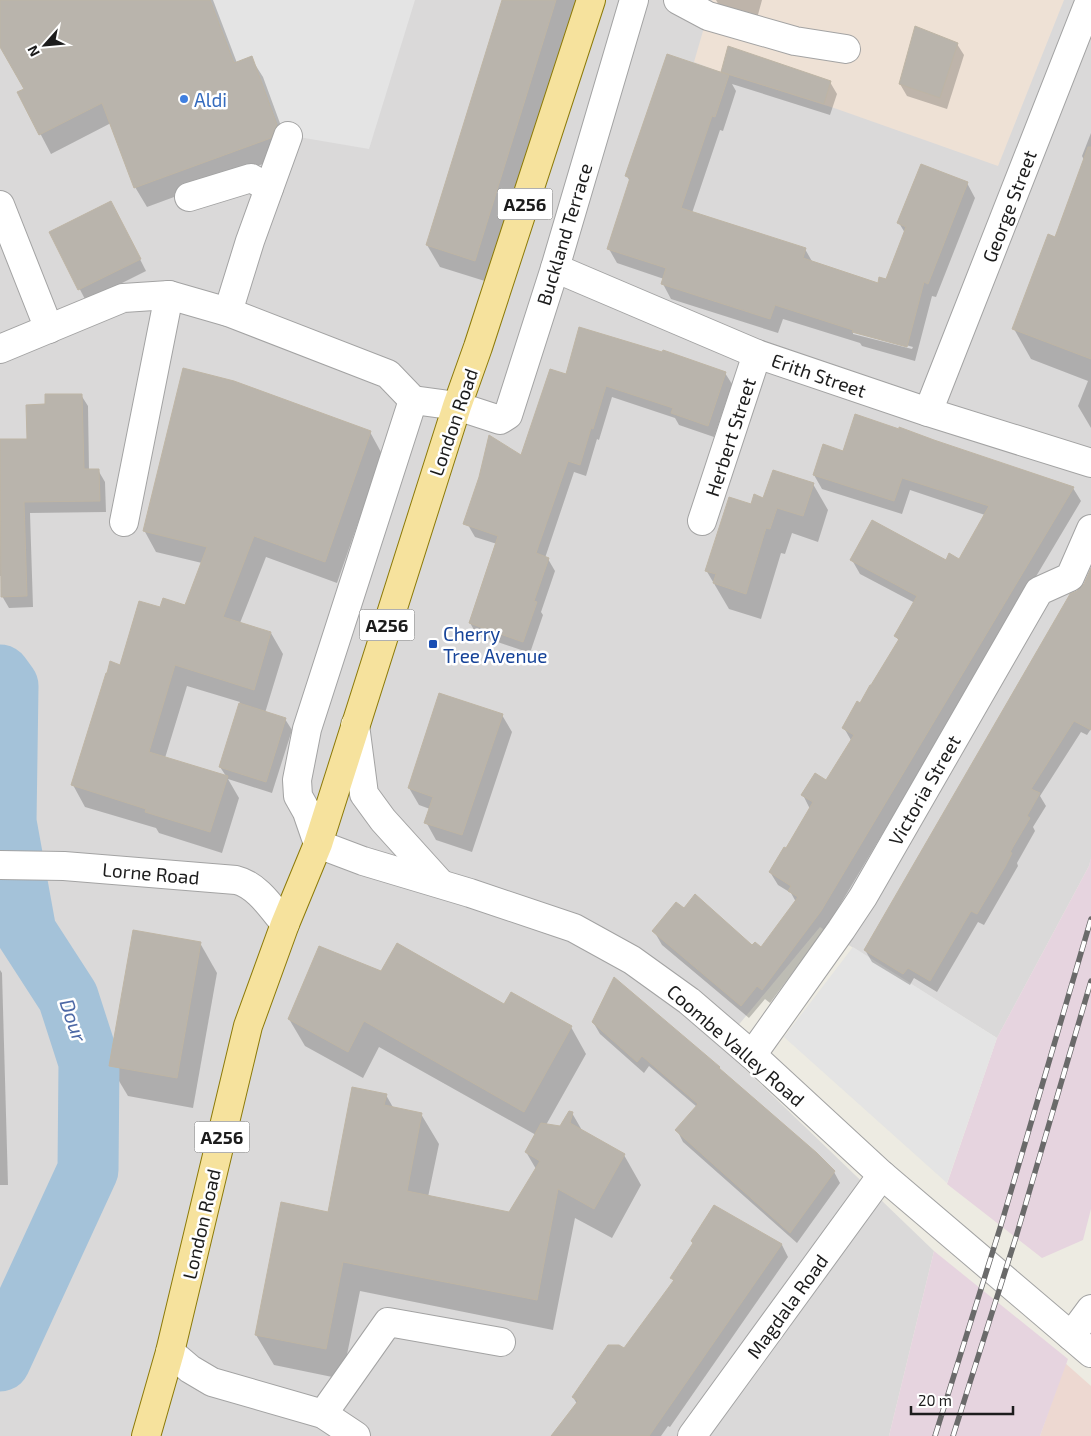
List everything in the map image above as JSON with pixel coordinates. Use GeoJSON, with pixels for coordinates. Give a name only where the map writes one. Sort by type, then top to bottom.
{"type":"FeatureCollection","features":[{"type":"Feature","properties":{"kind":"main road","name":"London Road"},"geometry":{"type":"LineString","coordinates":[[146,1436],[170,1352],[248,1026],[284,924],[318,844],[457,406],[591,0]]}},
{"type":"Feature","properties":{"kind":"street","name":"Buckland Terrace"},"geometry":{"type":"LineString","coordinates":[[457,406],[500,420],[508,415],[634,0]]}},
{"type":"Feature","properties":{"kind":"street"},"geometry":{"type":"LineString","coordinates":[[678,0],[708,16],[795,41],[846,48]]}},
{"type":"Feature","properties":{"kind":"street","name":"George Street"},"geometry":{"type":"LineString","coordinates":[[928,412],[1090,0]]}},
{"type":"Feature","properties":{"kind":"street"},"geometry":{"type":"LineString","coordinates":[[228,312],[250,242],[288,136]]}},
{"type":"Feature","properties":{"kind":"street"},"geometry":{"type":"LineString","coordinates":[[190,197],[251,178],[269,188]]}},
{"type":"Feature","properties":{"kind":"street"},"geometry":{"type":"LineString","coordinates":[[0,205],[49,329]]}},
{"type":"Feature","properties":{"kind":"street","name":"Erith Street"},"geometry":{"type":"LineString","coordinates":[[554,268],[757,354],[928,412],[1091,463]]}},
{"type":"Feature","properties":{"kind":"street"},"geometry":{"type":"LineString","coordinates":[[0,349],[123,298],[170,295],[228,312],[388,374],[413,400],[457,406]]}},
{"type":"Feature","properties":{"kind":"street"},"geometry":{"type":"LineString","coordinates":[[124,522],[170,295]]}},
{"type":"Feature","properties":{"kind":"street","name":"Herbert Street"},"geometry":{"type":"LineString","coordinates":[[702,521],[757,354]]}},
{"type":"Feature","properties":{"kind":"street"},"geometry":{"type":"LineString","coordinates":[[318,844],[307,812],[298,796],[297,780],[307,729],[413,400]]}},
{"type":"Feature","properties":{"kind":"street","name":"Victoria Street"},"geometry":{"type":"LineString","coordinates":[[752,1055],[841,930],[862,897],[1039,591],[1070,577],[1091,529]]}},
{"type":"Feature","properties":{"kind":"street"},"geometry":{"type":"LineString","coordinates":[[355,726],[364,794],[383,820],[441,884]]}},
{"type":"Feature","properties":{"kind":"street","name":"Coombe Valley Road"},"geometry":{"type":"LineString","coordinates":[[318,844],[363,861],[441,884],[574,928],[632,960],[689,1001],[752,1055],[882,1175],[1081,1345]]}},
{"type":"Feature","properties":{"kind":"street","name":"Lorne Road"},"geometry":{"type":"LineString","coordinates":[[0,865],[64,866],[236,880],[246,883],[267,901],[284,924]]}},
{"type":"Feature","properties":{"kind":"street","name":"Magdala Road"},"geometry":{"type":"LineString","coordinates":[[692,1436],[882,1175]]}},
{"type":"Feature","properties":{"kind":"street"},"geometry":{"type":"LineString","coordinates":[[1081,1345],[1091,1309]]}},
{"type":"Feature","properties":{"kind":"street"},"geometry":{"type":"LineString","coordinates":[[323,1414],[388,1322],[501,1342]]}},
{"type":"Feature","properties":{"kind":"street"},"geometry":{"type":"LineString","coordinates":[[170,1352],[190,1369],[212,1382],[323,1414],[356,1436]]}},
{"type":"Feature","properties":{"kind":"shaded area"},"geometry":{"type":"Polygon","coordinates":[[[0,0],[1091,0],[1091,859],[1089,866],[997,1038],[820,927],[721,1046],[934,1251],[889,1436],[0,1436],[0,0]]]}},
{"type":"Feature","properties":{"kind":"shaded area"},"geometry":{"type":"Polygon","coordinates":[[[210,0],[415,0],[369,149],[281,134],[252,57],[234,63],[210,0]]]}},
{"type":"Feature","properties":{"kind":"shaded area"},"geometry":{"type":"Polygon","coordinates":[[[712,0],[1064,0],[998,166],[837,109],[694,62],[712,0]]]}},
{"type":"Feature","properties":{"kind":"shaded area"},"geometry":{"type":"Polygon","coordinates":[[[1091,857],[1091,1209],[1083,1240],[1042,1258],[947,1184],[997,1038],[1089,866],[1091,857]]]}},
{"type":"Feature","properties":{"kind":"shaded area"},"geometry":{"type":"Polygon","coordinates":[[[853,947],[997,1038],[947,1183],[784,1037],[853,947]]]}},
{"type":"Feature","properties":{"kind":"shaded area"},"geometry":{"type":"Polygon","coordinates":[[[934,1251],[1068,1359],[1040,1436],[889,1436],[934,1251]]]}},
{"type":"Feature","properties":{"kind":"shaded area"},"geometry":{"type":"Polygon","coordinates":[[[1065,1363],[1091,1386],[1091,1436],[1040,1436],[1065,1363]]]}},
{"type":"Feature","properties":{"kind":"building","name":"Aldi"},"geometry":{"type":"Polygon","coordinates":[[[0,0],[210,0],[234,63],[252,56],[277,125],[271,138],[134,188],[102,103],[39,135],[17,92],[24,89],[0,47],[0,0]]]}},
{"type":"Feature","properties":{"kind":"building"},"geometry":{"type":"Polygon","coordinates":[[[502,0],[556,0],[475,261],[426,245],[502,0]]]}},
{"type":"Feature","properties":{"kind":"building"},"geometry":{"type":"Polygon","coordinates":[[[915,26],[958,43],[940,98],[899,84],[915,26]]]}},
{"type":"Feature","properties":{"kind":"building"},"geometry":{"type":"Polygon","coordinates":[[[728,46],[831,81],[824,104],[721,72],[728,46]]]}},
{"type":"Feature","properties":{"kind":"building"},"geometry":{"type":"Polygon","coordinates":[[[667,54],[729,75],[715,117],[712,116],[681,208],[806,248],[803,258],[878,283],[879,277],[886,279],[906,227],[897,223],[921,164],[968,182],[928,284],[924,282],[907,347],[852,332],[853,330],[775,305],[770,319],[661,284],[666,268],[607,249],[630,178],[625,176],[667,54]]]}},
{"type":"Feature","properties":{"kind":"building"},"geometry":{"type":"Polygon","coordinates":[[[1088,147],[1091,147],[1091,359],[1012,329],[1048,234],[1055,237],[1088,147]]]}},
{"type":"Feature","properties":{"kind":"building"},"geometry":{"type":"Polygon","coordinates":[[[111,201],[141,259],[78,290],[49,232],[111,201]]]}},
{"type":"Feature","properties":{"kind":"building"},"geometry":{"type":"Polygon","coordinates":[[[579,327],[662,352],[663,350],[726,372],[708,426],[671,413],[673,408],[606,386],[580,465],[568,461],[536,553],[549,558],[534,601],[537,602],[523,642],[469,623],[498,536],[463,524],[479,477],[489,435],[521,455],[550,369],[566,374],[579,327]]]}},
{"type":"Feature","properties":{"kind":"building"},"geometry":{"type":"Polygon","coordinates":[[[183,368],[234,381],[371,431],[325,562],[254,536],[223,617],[271,632],[254,690],[175,665],[149,752],[228,776],[210,832],[145,812],[146,809],[71,785],[110,661],[120,665],[139,601],[160,607],[163,598],[185,605],[207,547],[143,531],[183,368]]]}},
{"type":"Feature","properties":{"kind":"building"},"geometry":{"type":"Polygon","coordinates":[[[45,394],[82,394],[84,469],[99,469],[100,501],[24,502],[27,596],[1,597],[0,439],[27,439],[26,405],[45,404],[45,394]]]}},
{"type":"Feature","properties":{"kind":"building"},"geometry":{"type":"Polygon","coordinates":[[[855,414],[899,429],[899,427],[1074,487],[821,911],[762,990],[757,986],[741,1006],[652,931],[676,902],[684,908],[695,894],[752,945],[755,942],[761,947],[798,897],[788,891],[791,886],[769,872],[784,847],[786,848],[813,802],[801,795],[815,773],[826,780],[854,735],[842,728],[857,701],[860,703],[899,639],[894,636],[917,596],[850,560],[872,520],[946,560],[949,553],[959,559],[989,506],[902,478],[894,501],[813,475],[823,444],[843,451],[855,414]]]}},
{"type":"Feature","properties":{"kind":"building"},"geometry":{"type":"Polygon","coordinates":[[[773,470],[814,483],[803,516],[777,508],[770,529],[766,528],[746,594],[713,583],[716,574],[705,571],[729,497],[751,504],[754,494],[763,498],[773,470]]]}},
{"type":"Feature","properties":{"kind":"building"},"geometry":{"type":"Polygon","coordinates":[[[1091,568],[1091,730],[1074,721],[1031,789],[1040,793],[1027,816],[1030,818],[1010,852],[1012,853],[1005,867],[977,914],[971,911],[930,981],[908,968],[903,974],[864,950],[1070,594],[1077,591],[1084,584],[1091,568]]]}},
{"type":"Feature","properties":{"kind":"building"},"geometry":{"type":"Polygon","coordinates":[[[439,693],[503,714],[462,835],[424,823],[433,797],[408,788],[439,693]]]}},
{"type":"Feature","properties":{"kind":"building"},"geometry":{"type":"Polygon","coordinates":[[[239,703],[286,718],[266,782],[219,767],[239,703]]]}},
{"type":"Feature","properties":{"kind":"building"},"geometry":{"type":"Polygon","coordinates":[[[133,930],[201,942],[177,1078],[109,1066],[133,930]]]}},
{"type":"Feature","properties":{"kind":"building"},"geometry":{"type":"Polygon","coordinates":[[[397,943],[504,1004],[511,992],[572,1026],[524,1112],[364,1021],[348,1052],[288,1019],[319,946],[381,971],[397,943]]]}},
{"type":"Feature","properties":{"kind":"building"},"geometry":{"type":"Polygon","coordinates":[[[614,977],[720,1067],[835,1171],[790,1233],[675,1130],[698,1104],[642,1056],[637,1062],[592,1022],[614,977]]]}},
{"type":"Feature","properties":{"kind":"building"},"geometry":{"type":"Polygon","coordinates":[[[352,1087],[387,1094],[384,1105],[422,1113],[407,1191],[509,1212],[540,1161],[525,1152],[541,1123],[560,1126],[569,1111],[573,1112],[570,1123],[625,1154],[594,1209],[558,1189],[537,1300],[343,1262],[326,1349],[255,1335],[281,1202],[328,1212],[352,1087]]]}},
{"type":"Feature","properties":{"kind":"building"},"geometry":{"type":"Polygon","coordinates":[[[714,1205],[782,1244],[649,1436],[551,1436],[578,1401],[572,1397],[608,1345],[619,1345],[624,1348],[674,1280],[670,1278],[693,1243],[691,1241],[714,1205]]]}},
{"type":"Feature","properties":{"kind":"waterway","name":"Dour"},"geometry":{"type":"LineString","coordinates":[[0,675],[8,686],[6,822],[26,932],[68,997],[89,1062],[88,1170],[0,1361]]}},
{"type":"Feature","properties":{"kind":"railway"},"geometry":{"type":"LineString","coordinates":[[935,1436],[1001,1225],[1091,919]]}},
{"type":"Feature","properties":{"kind":"railway"},"geometry":{"type":"LineString","coordinates":[[953,1436],[1016,1237],[1091,981]]}},
{"type":"Feature","properties":{"kind":"place","name":"Aldi"},"geometry":{"type":"Point","coordinates":[184,99]}},
{"type":"Feature","properties":{"kind":"place","name":"Cherry Tree Avenue"},"geometry":{"type":"Point","coordinates":[433,644]}}]}
